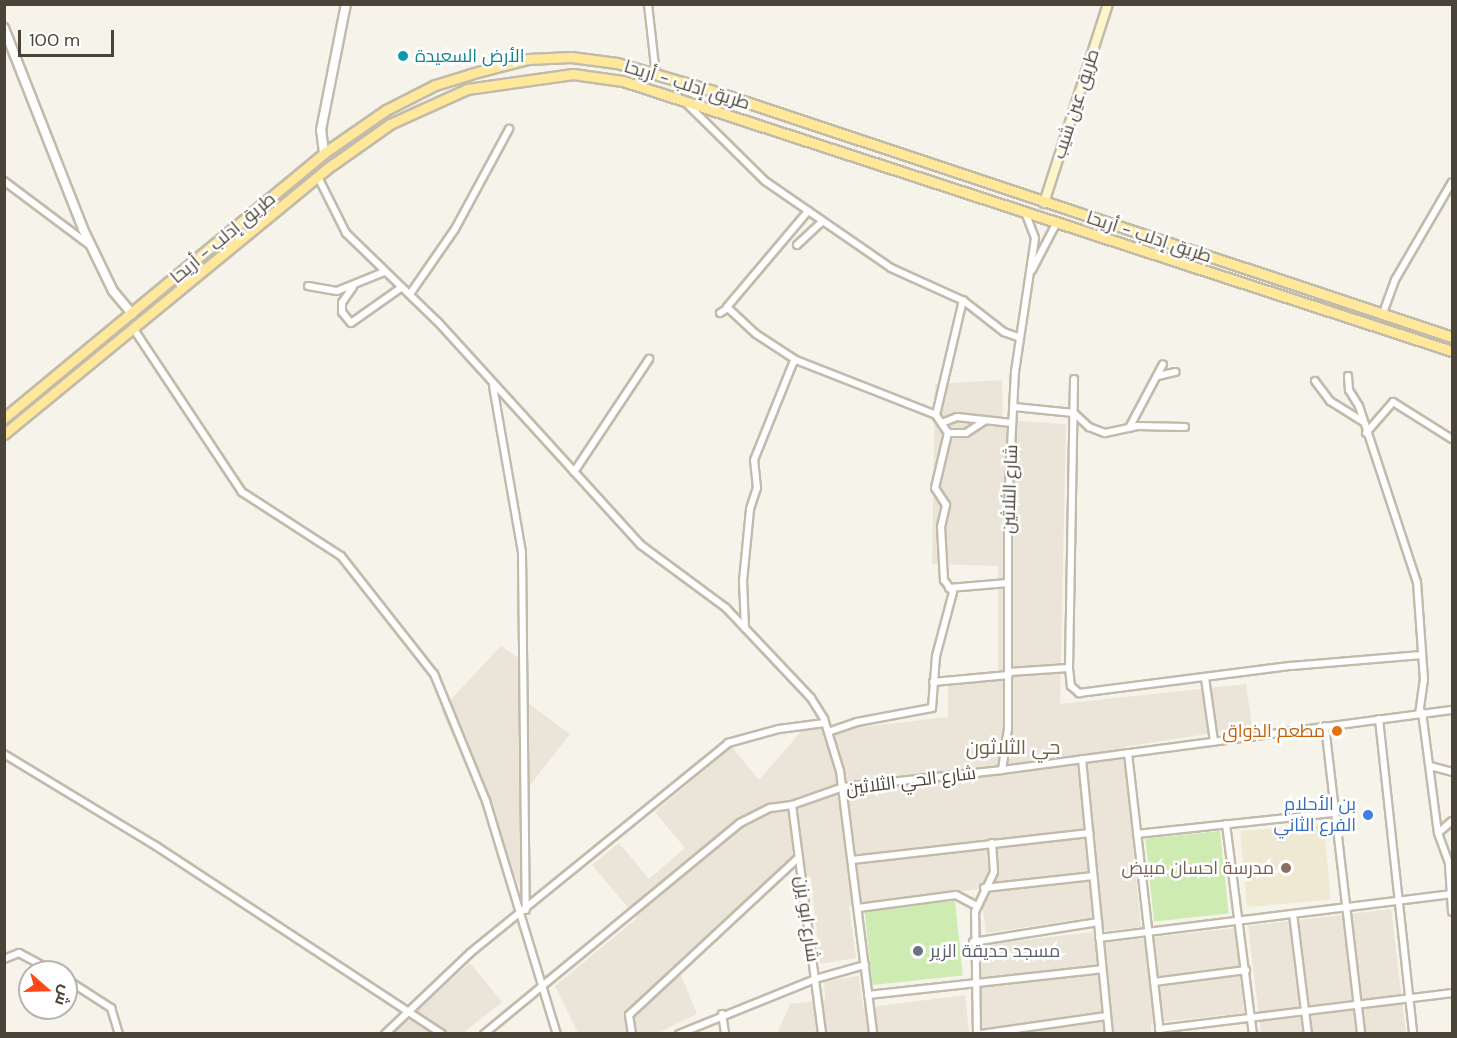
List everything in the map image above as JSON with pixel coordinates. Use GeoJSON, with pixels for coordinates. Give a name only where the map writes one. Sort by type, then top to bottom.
{"type":"FeatureCollection","features":[{"type":"Feature","properties":{"kind":"main road","name":"طريق عين شيب"},"geometry":{"type":"LineString","coordinates":[[1044,203],[1108,4]]}},
{"type":"Feature","properties":{"kind":"main road","name":"طريق إدلب - أريحا"},"geometry":{"type":"LineString","coordinates":[[4,418],[324,153],[386,110],[435,85],[528,59],[571,57],[617,63],[1452,337]]}},
{"type":"Feature","properties":{"kind":"main road","name":"طريق إدلب - أريحا"},"geometry":{"type":"LineString","coordinates":[[4,434],[318,177],[390,124],[467,89],[573,74],[623,81],[1452,351]]}},
{"type":"Feature","properties":{"kind":"main road"},"geometry":{"type":"LineString","coordinates":[[980,196],[984,184]]}},
{"type":"Feature","properties":{"kind":"main road"},"geometry":{"type":"LineString","coordinates":[[222,239],[230,250]]}},
{"type":"Feature","properties":{"kind":"street"},"geometry":{"type":"LineString","coordinates":[[324,153],[321,130],[346,4]]}},
{"type":"Feature","properties":{"kind":"street"},"geometry":{"type":"LineString","coordinates":[[648,4],[656,75]]}},
{"type":"Feature","properties":{"kind":"street"},"geometry":{"type":"LineString","coordinates":[[4,28],[7,41],[91,246],[113,291],[132,314]]}},
{"type":"Feature","properties":{"kind":"street"},"geometry":{"type":"LineString","coordinates":[[683,100],[743,164],[808,211],[891,268],[963,300],[1004,332],[1018,338]]}},
{"type":"Feature","properties":{"kind":"street"},"geometry":{"type":"LineString","coordinates":[[410,294],[456,230],[509,129]]}},
{"type":"Feature","properties":{"kind":"street"},"geometry":{"type":"LineString","coordinates":[[318,177],[346,233],[384,272],[410,294],[641,545],[707,593],[794,676],[825,723],[843,787],[873,1034]]}},
{"type":"Feature","properties":{"kind":"street"},"geometry":{"type":"LineString","coordinates":[[4,181],[91,246]]}},
{"type":"Feature","properties":{"kind":"street"},"geometry":{"type":"LineString","coordinates":[[1383,313],[1395,280],[1452,182]]}},
{"type":"Feature","properties":{"kind":"street"},"geometry":{"type":"LineString","coordinates":[[720,313],[808,211]]}},
{"type":"Feature","properties":{"kind":"street","name":"شارع الثلاثين"},"geometry":{"type":"LineString","coordinates":[[1002,770],[1008,729],[1008,583],[1012,423],[1018,338],[1035,238],[1024,211]]}},
{"type":"Feature","properties":{"kind":"street"},"geometry":{"type":"LineString","coordinates":[[797,245],[823,221]]}},
{"type":"Feature","properties":{"kind":"street"},"geometry":{"type":"LineString","coordinates":[[1028,282],[1057,222]]}},
{"type":"Feature","properties":{"kind":"street"},"geometry":{"type":"LineString","coordinates":[[308,286],[337,291],[353,287],[384,272]]}},
{"type":"Feature","properties":{"kind":"street"},"geometry":{"type":"LineString","coordinates":[[353,287],[342,303],[342,312],[351,323],[402,287]]}},
{"type":"Feature","properties":{"kind":"street"},"geometry":{"type":"LineString","coordinates":[[936,415],[963,300]]}},
{"type":"Feature","properties":{"kind":"street"},"geometry":{"type":"LineString","coordinates":[[727,307],[756,334],[796,360],[936,415],[944,422],[948,433],[934,488],[946,505],[941,527],[944,580],[953,592],[940,639],[933,682],[932,708],[857,722],[828,732]]}},
{"type":"Feature","properties":{"kind":"street"},"geometry":{"type":"LineString","coordinates":[[133,328],[242,492],[341,556],[434,674],[486,801],[524,912]]}},
{"type":"Feature","properties":{"kind":"street"},"geometry":{"type":"LineString","coordinates":[[574,472],[649,359]]}},
{"type":"Feature","properties":{"kind":"street"},"geometry":{"type":"LineString","coordinates":[[746,628],[743,581],[750,509],[757,488],[754,460],[796,360]]}},
{"type":"Feature","properties":{"kind":"street"},"geometry":{"type":"LineString","coordinates":[[1129,428],[1163,364]]}},
{"type":"Feature","properties":{"kind":"street"},"geometry":{"type":"LineString","coordinates":[[1158,376],[1176,372]]}},
{"type":"Feature","properties":{"kind":"street"},"geometry":{"type":"LineString","coordinates":[[1348,376],[1349,390],[1364,423],[1414,571],[1421,610],[1424,679],[1420,712],[1430,766],[1438,833],[1451,865],[1452,912]]}},
{"type":"Feature","properties":{"kind":"street"},"geometry":{"type":"LineString","coordinates":[[1074,379],[1069,668],[1071,686],[1079,693],[1291,666],[1422,655]]}},
{"type":"Feature","properties":{"kind":"street"},"geometry":{"type":"LineString","coordinates":[[1315,381],[1330,401],[1364,423]]}},
{"type":"Feature","properties":{"kind":"street"},"geometry":{"type":"LineString","coordinates":[[493,385],[522,553],[524,912],[557,1034]]}},
{"type":"Feature","properties":{"kind":"street"},"geometry":{"type":"LineString","coordinates":[[1366,433],[1393,402],[1452,439]]}},
{"type":"Feature","properties":{"kind":"street"},"geometry":{"type":"LineString","coordinates":[[1014,407],[1074,413],[1089,428],[1105,433],[1129,428],[1185,427]]}},
{"type":"Feature","properties":{"kind":"street"},"geometry":{"type":"LineString","coordinates":[[944,422],[957,417],[983,422],[1012,423]]}},
{"type":"Feature","properties":{"kind":"street"},"geometry":{"type":"LineString","coordinates":[[948,433],[966,433],[983,422]]}},
{"type":"Feature","properties":{"kind":"street"},"geometry":{"type":"LineString","coordinates":[[949,588],[1008,583]]}},
{"type":"Feature","properties":{"kind":"street"},"geometry":{"type":"LineString","coordinates":[[933,682],[1069,668]]}},
{"type":"Feature","properties":{"kind":"street"},"geometry":{"type":"LineString","coordinates":[[1205,678],[1214,741]]}},
{"type":"Feature","properties":{"kind":"street","name":"شارع الحي الثلاثين"},"geometry":{"type":"LineString","coordinates":[[484,1034],[740,823],[770,808],[792,804],[843,787],[1002,770],[1420,712],[1452,710]]}},
{"type":"Feature","properties":{"kind":"street"},"geometry":{"type":"LineString","coordinates":[[1379,719],[1396,902],[1413,1034]]}},
{"type":"Feature","properties":{"kind":"street"},"geometry":{"type":"LineString","coordinates":[[384,1034],[407,1009],[470,953],[524,912],[728,743],[779,729],[825,723]]}},
{"type":"Feature","properties":{"kind":"street"},"geometry":{"type":"LineString","coordinates":[[1325,726],[1360,1034]]}},
{"type":"Feature","properties":{"kind":"street"},"geometry":{"type":"LineString","coordinates":[[1128,753],[1159,1031],[1452,993]]}},
{"type":"Feature","properties":{"kind":"street"},"geometry":{"type":"LineString","coordinates":[[4,754],[407,1009],[442,1034]]}},
{"type":"Feature","properties":{"kind":"street"},"geometry":{"type":"LineString","coordinates":[[1082,759],[1109,1034]]}},
{"type":"Feature","properties":{"kind":"street"},"geometry":{"type":"LineString","coordinates":[[1430,766],[1452,772]]}},
{"type":"Feature","properties":{"kind":"street","name":"شارع ابو يزن"},"geometry":{"type":"LineString","coordinates":[[792,804],[822,1034]]}},
{"type":"Feature","properties":{"kind":"street"},"geometry":{"type":"LineString","coordinates":[[1137,834],[1334,813]]}},
{"type":"Feature","properties":{"kind":"street"},"geometry":{"type":"LineString","coordinates":[[1438,833],[1452,821]]}},
{"type":"Feature","properties":{"kind":"street"},"geometry":{"type":"LineString","coordinates":[[1226,824],[1253,1034]]}},
{"type":"Feature","properties":{"kind":"street"},"geometry":{"type":"LineString","coordinates":[[852,860],[1089,833]]}},
{"type":"Feature","properties":{"kind":"street"},"geometry":{"type":"LineString","coordinates":[[992,843],[994,872],[977,906],[973,942],[973,982],[978,1034],[1107,1016]]}},
{"type":"Feature","properties":{"kind":"street"},"geometry":{"type":"LineString","coordinates":[[632,1034],[629,1015],[799,857]]}},
{"type":"Feature","properties":{"kind":"street"},"geometry":{"type":"LineString","coordinates":[[984,888],[1094,876]]}},
{"type":"Feature","properties":{"kind":"street"},"geometry":{"type":"LineString","coordinates":[[1099,938],[1148,930],[1450,894]]}},
{"type":"Feature","properties":{"kind":"street"},"geometry":{"type":"LineString","coordinates":[[858,908],[956,895],[977,906]]}},
{"type":"Feature","properties":{"kind":"street"},"geometry":{"type":"LineString","coordinates":[[1293,914],[1308,1034]]}},
{"type":"Feature","properties":{"kind":"street"},"geometry":{"type":"LineString","coordinates":[[973,942],[1098,922]]}},
{"type":"Feature","properties":{"kind":"street"},"geometry":{"type":"LineString","coordinates":[[4,959],[19,953],[32,960]]}},
{"type":"Feature","properties":{"kind":"street"},"geometry":{"type":"LineString","coordinates":[[679,1034],[722,1014],[815,979],[865,965]]}},
{"type":"Feature","properties":{"kind":"street"},"geometry":{"type":"LineString","coordinates":[[868,995],[1102,969]]}},
{"type":"Feature","properties":{"kind":"street"},"geometry":{"type":"LineString","coordinates":[[1154,981],[1246,970]]}},
{"type":"Feature","properties":{"kind":"street"},"geometry":{"type":"LineString","coordinates":[[78,987],[111,1008],[119,1034]]}},
{"type":"Feature","properties":{"kind":"street"},"geometry":{"type":"LineString","coordinates":[[722,1014],[725,1034]]}},
{"type":"Feature","properties":{"kind":"shaded area"},"geometry":{"type":"Polygon","coordinates":[[[1002,380],[1003,420],[1066,424],[1060,704],[1246,684],[1252,727],[1123,747],[1141,927],[1103,931],[1101,916],[986,933],[980,889],[849,907],[856,958],[820,964],[811,878],[790,864],[676,963],[697,1014],[658,1033],[578,1033],[555,986],[637,918],[592,865],[619,843],[649,879],[685,848],[655,812],[732,747],[759,780],[811,720],[835,730],[948,717],[948,681],[998,677],[998,566],[932,564],[935,384],[1002,380]]]}},
{"type":"Feature","properties":{"kind":"shaded area"},"geometry":{"type":"Polygon","coordinates":[[[501,646],[527,664],[529,704],[570,734],[524,793],[523,894],[441,710],[501,646]]]}},
{"type":"Feature","properties":{"kind":"shaded area","name":"مدرسة احسان مبيض"},"geometry":{"type":"Polygon","coordinates":[[[1324,824],[1331,900],[1247,907],[1240,831],[1324,824]]]}},
{"type":"Feature","properties":{"kind":"shaded area"},"geometry":{"type":"Polygon","coordinates":[[[1391,909],[1406,1033],[1261,1033],[1248,926],[1391,909]]]}},
{"type":"Feature","properties":{"kind":"shaded area"},"geometry":{"type":"Polygon","coordinates":[[[1235,928],[1244,1013],[1151,1023],[1151,1033],[983,1033],[972,946],[1093,932],[1094,944],[1235,928]]]}},
{"type":"Feature","properties":{"kind":"shaded area"},"geometry":{"type":"Polygon","coordinates":[[[470,963],[502,1002],[463,1033],[391,1034],[470,963]]]}},
{"type":"Feature","properties":{"kind":"shaded area"},"geometry":{"type":"Polygon","coordinates":[[[859,976],[863,1008],[965,995],[969,1033],[777,1034],[790,1004],[825,1000],[824,981],[859,976]]]}},
{"type":"Feature","properties":{"kind":"green space"},"geometry":{"type":"Polygon","coordinates":[[[1220,831],[1229,914],[1154,921],[1145,839],[1220,831]]]}},
{"type":"Feature","properties":{"kind":"green space"},"geometry":{"type":"Polygon","coordinates":[[[955,901],[963,976],[872,985],[864,911],[955,901]]]}},
{"type":"Feature","properties":{"kind":"place","name":"الأرض السعيدة"},"geometry":{"type":"Point","coordinates":[403,56]}},
{"type":"Feature","properties":{"kind":"place","name":"مطعم الذواق"},"geometry":{"type":"Point","coordinates":[1337,731]}},
{"type":"Feature","properties":{"kind":"place","name":"بن الأحلام الفرع الثاني"},"geometry":{"type":"Point","coordinates":[1368,815]}},
{"type":"Feature","properties":{"kind":"place","name":"مدرسة احسان مبيض"},"geometry":{"type":"Point","coordinates":[1286,868]}},
{"type":"Feature","properties":{"kind":"place","name":"مسجد حديقة الزير"},"geometry":{"type":"Point","coordinates":[918,951]}},
{"type":"Feature","properties":{"kind":"district","name":"حي الثلاثون"},"geometry":{"type":"Point","coordinates":[1013,747]}}]}
